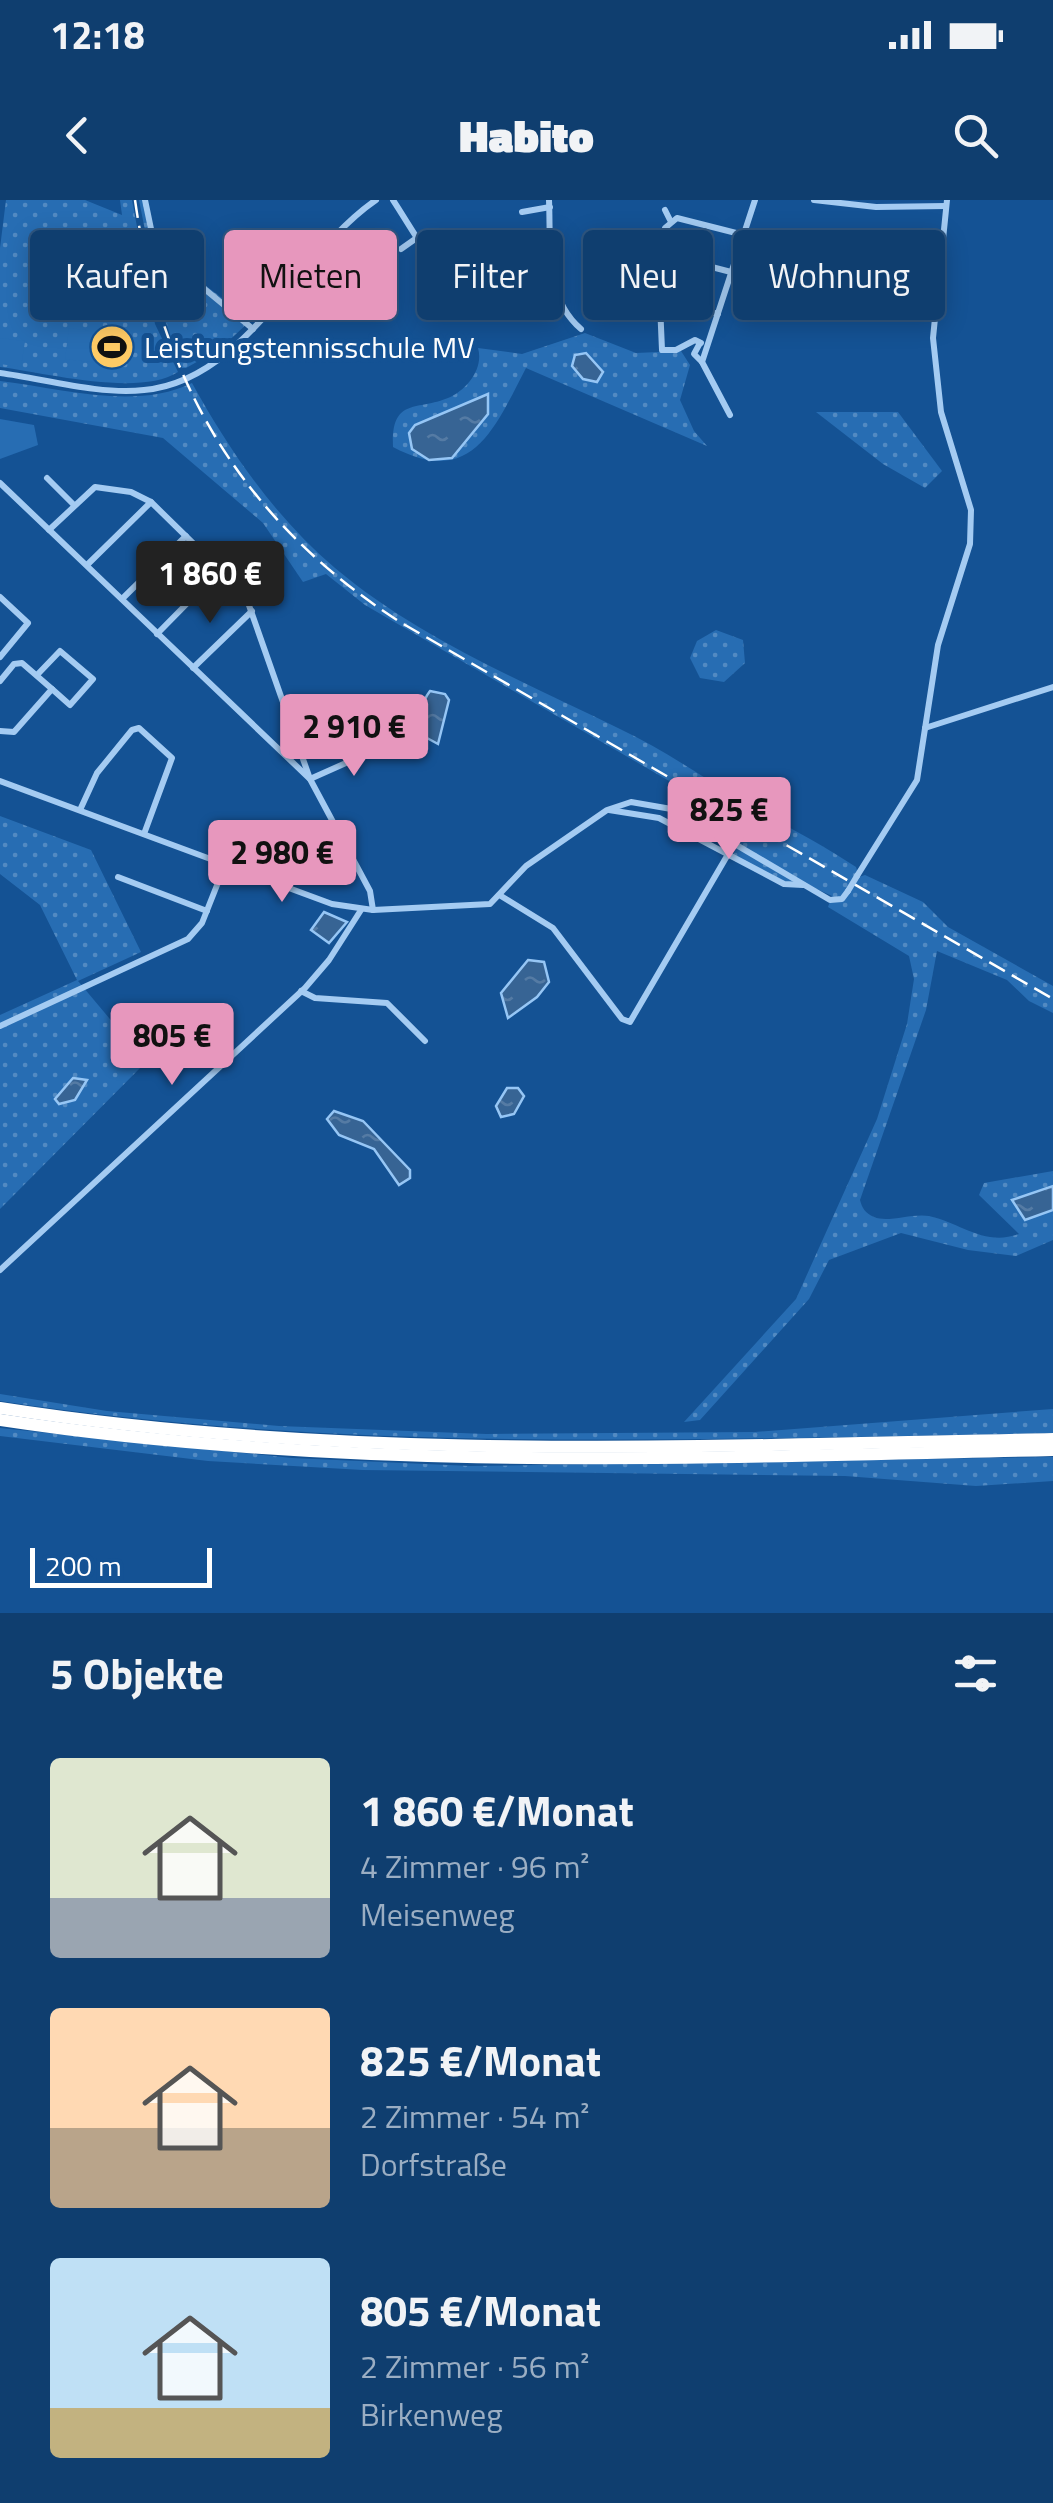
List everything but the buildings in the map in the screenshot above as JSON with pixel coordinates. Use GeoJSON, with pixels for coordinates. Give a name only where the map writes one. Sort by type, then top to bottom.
{"type":"FeatureCollection","features":[{"type":"Feature","properties":{"kind":"highway"},"geometry":{"type":"LineString","coordinates":[[0,1408],[160,1427],[359,1442],[596,1446],[1053,1439]]}},
{"type":"Feature","properties":{"kind":"highway"},"geometry":{"type":"LineString","coordinates":[[0,1420],[246,1447],[476,1458],[1053,1450]]}},
{"type":"Feature","properties":{"kind":"street"},"geometry":{"type":"LineString","coordinates":[[144,200],[155,248],[253,329]]}},
{"type":"Feature","properties":{"kind":"street"},"geometry":{"type":"LineString","coordinates":[[0,374],[132,391],[183,379],[224,355],[253,329],[308,261],[376,200]]}},
{"type":"Feature","properties":{"kind":"street"},"geometry":{"type":"LineString","coordinates":[[393,200],[417,236]]}},
{"type":"Feature","properties":{"kind":"street"},"geometry":{"type":"LineString","coordinates":[[746,230],[755,200]]}},
{"type":"Feature","properties":{"kind":"street"},"geometry":{"type":"LineString","coordinates":[[0,781],[360,910],[482,906],[502,896],[526,866],[607,810],[632,802],[676,810],[830,900],[842,899],[918,780],[938,645],[968,554],[972,522],[947,438],[936,375],[936,291],[946,203],[876,207],[814,200]]}},
{"type":"Feature","properties":{"kind":"street"},"geometry":{"type":"LineString","coordinates":[[522,212],[549,203],[552,230]]}},
{"type":"Feature","properties":{"kind":"street"},"geometry":{"type":"LineString","coordinates":[[666,210],[670,220],[658,253],[732,272]]}},
{"type":"Feature","properties":{"kind":"street"},"geometry":{"type":"LineString","coordinates":[[670,220],[733,233]]}},
{"type":"Feature","properties":{"kind":"street"},"geometry":{"type":"LineString","coordinates":[[401,249],[417,238]]}},
{"type":"Feature","properties":{"kind":"street"},"geometry":{"type":"LineString","coordinates":[[702,362],[733,269]]}},
{"type":"Feature","properties":{"kind":"street"},"geometry":{"type":"LineString","coordinates":[[701,343],[695,340],[676,350],[662,350],[660,304],[668,301],[718,314]]}},
{"type":"Feature","properties":{"kind":"street"},"geometry":{"type":"LineString","coordinates":[[563,304],[582,329]]}},
{"type":"Feature","properties":{"kind":"street"},"geometry":{"type":"LineString","coordinates":[[710,338],[694,354],[730,415]]}},
{"type":"Feature","properties":{"kind":"street"},"geometry":{"type":"LineString","coordinates":[[47,478],[74,504]]}},
{"type":"Feature","properties":{"kind":"street"},"geometry":{"type":"LineString","coordinates":[[0,484],[310,778]]}},
{"type":"Feature","properties":{"kind":"street"},"geometry":{"type":"LineString","coordinates":[[50,530],[95,487],[131,492],[151,502],[245,594],[310,778],[370,891],[373,910]]}},
{"type":"Feature","properties":{"kind":"street"},"geometry":{"type":"LineString","coordinates":[[87,566],[151,502]]}},
{"type":"Feature","properties":{"kind":"street"},"geometry":{"type":"LineString","coordinates":[[122,600],[186,536]]}},
{"type":"Feature","properties":{"kind":"street"},"geometry":{"type":"LineString","coordinates":[[158,634],[220,570]]}},
{"type":"Feature","properties":{"kind":"street"},"geometry":{"type":"LineString","coordinates":[[0,596],[28,622],[0,658]]}},
{"type":"Feature","properties":{"kind":"street"},"geometry":{"type":"LineString","coordinates":[[192,668],[252,610]]}},
{"type":"Feature","properties":{"kind":"street"},"geometry":{"type":"LineString","coordinates":[[0,680],[14,664],[22,663],[70,704],[93,679],[60,651],[37,675]]}},
{"type":"Feature","properties":{"kind":"street"},"geometry":{"type":"LineString","coordinates":[[925,728],[1053,687]]}},
{"type":"Feature","properties":{"kind":"street"},"geometry":{"type":"LineString","coordinates":[[0,732],[14,732],[52,690]]}},
{"type":"Feature","properties":{"kind":"street"},"geometry":{"type":"LineString","coordinates":[[80,810],[96,772],[132,730],[139,728],[172,758],[144,834]]}},
{"type":"Feature","properties":{"kind":"street"},"geometry":{"type":"LineString","coordinates":[[310,778],[384,746]]}},
{"type":"Feature","properties":{"kind":"street"},"geometry":{"type":"LineString","coordinates":[[607,810],[659,818],[784,884],[804,885]]}},
{"type":"Feature","properties":{"kind":"street"},"geometry":{"type":"LineString","coordinates":[[502,896],[553,928],[622,1019],[630,1022],[727,856]]}},
{"type":"Feature","properties":{"kind":"street"},"geometry":{"type":"LineString","coordinates":[[0,1026],[196,932],[226,864]]}},
{"type":"Feature","properties":{"kind":"street"},"geometry":{"type":"LineString","coordinates":[[118,877],[207,912]]}},
{"type":"Feature","properties":{"kind":"street"},"geometry":{"type":"LineString","coordinates":[[154,899],[162,894]]}},
{"type":"Feature","properties":{"kind":"street"},"geometry":{"type":"LineString","coordinates":[[0,1270],[301,991],[330,960],[360,910]]}},
{"type":"Feature","properties":{"kind":"street"},"geometry":{"type":"LineString","coordinates":[[301,991],[315,998],[387,1004],[425,1041]]}},
{"type":"Feature","properties":{"kind":"shaded area"},"geometry":{"type":"Polygon","coordinates":[[[6,200],[85,200],[122,215],[120,200],[132,200],[138,230],[30,230],[30,320],[154,320],[178,372],[140,383],[117,383],[0,367],[0,248],[6,200]]]}},
{"type":"Feature","properties":{"kind":"shaded area"},"geometry":{"type":"Polygon","coordinates":[[[139,200],[147,200],[152,230],[145,230],[139,200]]]}},
{"type":"Feature","properties":{"kind":"shaded area"},"geometry":{"type":"Polygon","coordinates":[[[204,284],[224,299],[224,320],[251,320],[220,349],[182,368],[165,320],[204,320],[204,284]]]}},
{"type":"Feature","properties":{"kind":"shaded area"},"geometry":{"type":"Polygon","coordinates":[[[69,328],[102,332],[98,363],[65,359],[69,328]]]}},
{"type":"Feature","properties":{"kind":"shaded area"},"geometry":{"type":"Polygon","coordinates":[[[585,333],[636,353],[681,351],[690,365],[680,400],[694,431],[707,446],[526,368],[490,432],[461,457],[442,461],[420,458],[393,447],[396,420],[401,413],[462,390],[479,363],[478,348],[522,354],[585,333]]]}},
{"type":"Feature","properties":{"kind":"shaded area"},"geometry":{"type":"Polygon","coordinates":[[[0,338],[25,341],[21,367],[0,364],[0,338]]]}},
{"type":"Feature","properties":{"kind":"shaded area"},"geometry":{"type":"Polygon","coordinates":[[[0,381],[122,397],[170,391],[192,383],[222,434],[273,505],[313,548],[367,593],[473,657],[650,745],[842,858],[856,867],[859,877],[865,875],[923,902],[948,927],[1053,986],[1053,1013],[1029,1001],[1007,980],[937,951],[926,1010],[860,1200],[866,1212],[880,1219],[929,1216],[984,1236],[1007,1237],[1019,1234],[979,1195],[984,1183],[1053,1171],[1053,1186],[1013,1200],[1026,1220],[1053,1210],[1053,1240],[1016,1256],[968,1250],[901,1233],[829,1260],[809,1299],[700,1420],[684,1422],[796,1299],[877,1119],[907,1024],[914,979],[909,956],[828,907],[832,896],[797,880],[792,885],[732,857],[747,826],[365,605],[326,574],[303,582],[263,523],[163,438],[0,408],[0,381]]]}},
{"type":"Feature","properties":{"kind":"shaded area"},"geometry":{"type":"Polygon","coordinates":[[[816,412],[898,412],[942,471],[925,488],[883,464],[816,412]]]}},
{"type":"Feature","properties":{"kind":"shaded area"},"geometry":{"type":"Polygon","coordinates":[[[0,419],[34,425],[38,445],[0,459],[0,419]]]}},
{"type":"Feature","properties":{"kind":"shaded area"},"geometry":{"type":"Polygon","coordinates":[[[716,630],[743,640],[745,663],[724,682],[700,678],[690,658],[697,641],[716,630]]]}},
{"type":"Feature","properties":{"kind":"shaded area"},"geometry":{"type":"Polygon","coordinates":[[[0,816],[91,850],[141,952],[78,981],[146,1062],[0,1209],[0,1015],[77,980],[40,905],[0,874],[0,816]]]}},
{"type":"Feature","properties":{"kind":"shaded area"},"geometry":{"type":"Polygon","coordinates":[[[0,1394],[107,1411],[279,1426],[486,1434],[755,1432],[1053,1409],[1053,1433],[657,1439],[394,1436],[131,1418],[0,1401],[0,1394]]]}},
{"type":"Feature","properties":{"kind":"shaded area"},"geometry":{"type":"Polygon","coordinates":[[[0,1428],[292,1458],[470,1466],[1053,1457],[1053,1481],[976,1486],[845,1476],[363,1470],[208,1461],[0,1436],[0,1428]]]}},
{"type":"Feature","properties":{"kind":"water"},"geometry":{"type":"Polygon","coordinates":[[[586,353],[603,372],[597,382],[583,379],[572,366],[575,355],[586,353]]]}},
{"type":"Feature","properties":{"kind":"water"},"geometry":{"type":"Polygon","coordinates":[[[488,394],[488,414],[452,458],[429,460],[412,449],[409,433],[415,425],[488,394]]]}},
{"type":"Feature","properties":{"kind":"water"},"geometry":{"type":"Polygon","coordinates":[[[430,691],[445,694],[449,700],[438,744],[427,738],[423,720],[424,702],[430,691]]]}},
{"type":"Feature","properties":{"kind":"water"},"geometry":{"type":"Polygon","coordinates":[[[324,912],[347,922],[329,943],[311,930],[324,912]]]}},
{"type":"Feature","properties":{"kind":"water"},"geometry":{"type":"Polygon","coordinates":[[[528,960],[544,962],[549,982],[537,997],[508,1018],[501,993],[528,960]]]}},
{"type":"Feature","properties":{"kind":"water"},"geometry":{"type":"Polygon","coordinates":[[[73,1078],[87,1080],[75,1100],[59,1104],[55,1099],[73,1078]]]}},
{"type":"Feature","properties":{"kind":"water"},"geometry":{"type":"Polygon","coordinates":[[[507,1088],[518,1088],[524,1096],[514,1114],[501,1117],[496,1106],[507,1088]]]}},
{"type":"Feature","properties":{"kind":"water"},"geometry":{"type":"Polygon","coordinates":[[[334,1111],[363,1121],[410,1170],[410,1178],[399,1185],[374,1149],[339,1135],[327,1119],[334,1111]]]}},
{"type":"Feature","properties":{"kind":"water"},"geometry":{"type":"Polygon","coordinates":[[[1053,1186],[1053,1210],[1025,1220],[1012,1200],[1053,1186]]]}},
{"type":"Feature","properties":{"kind":"railway"},"geometry":{"type":"LineString","coordinates":[[135,200],[147,267],[165,329],[218,442],[254,492],[296,539],[345,582],[400,622],[1053,999]]}},
{"type":"Feature","properties":{"kind":"place","name":"Leistungstennisschule MV"},"geometry":{"type":"Point","coordinates":[112,347]}}]}
